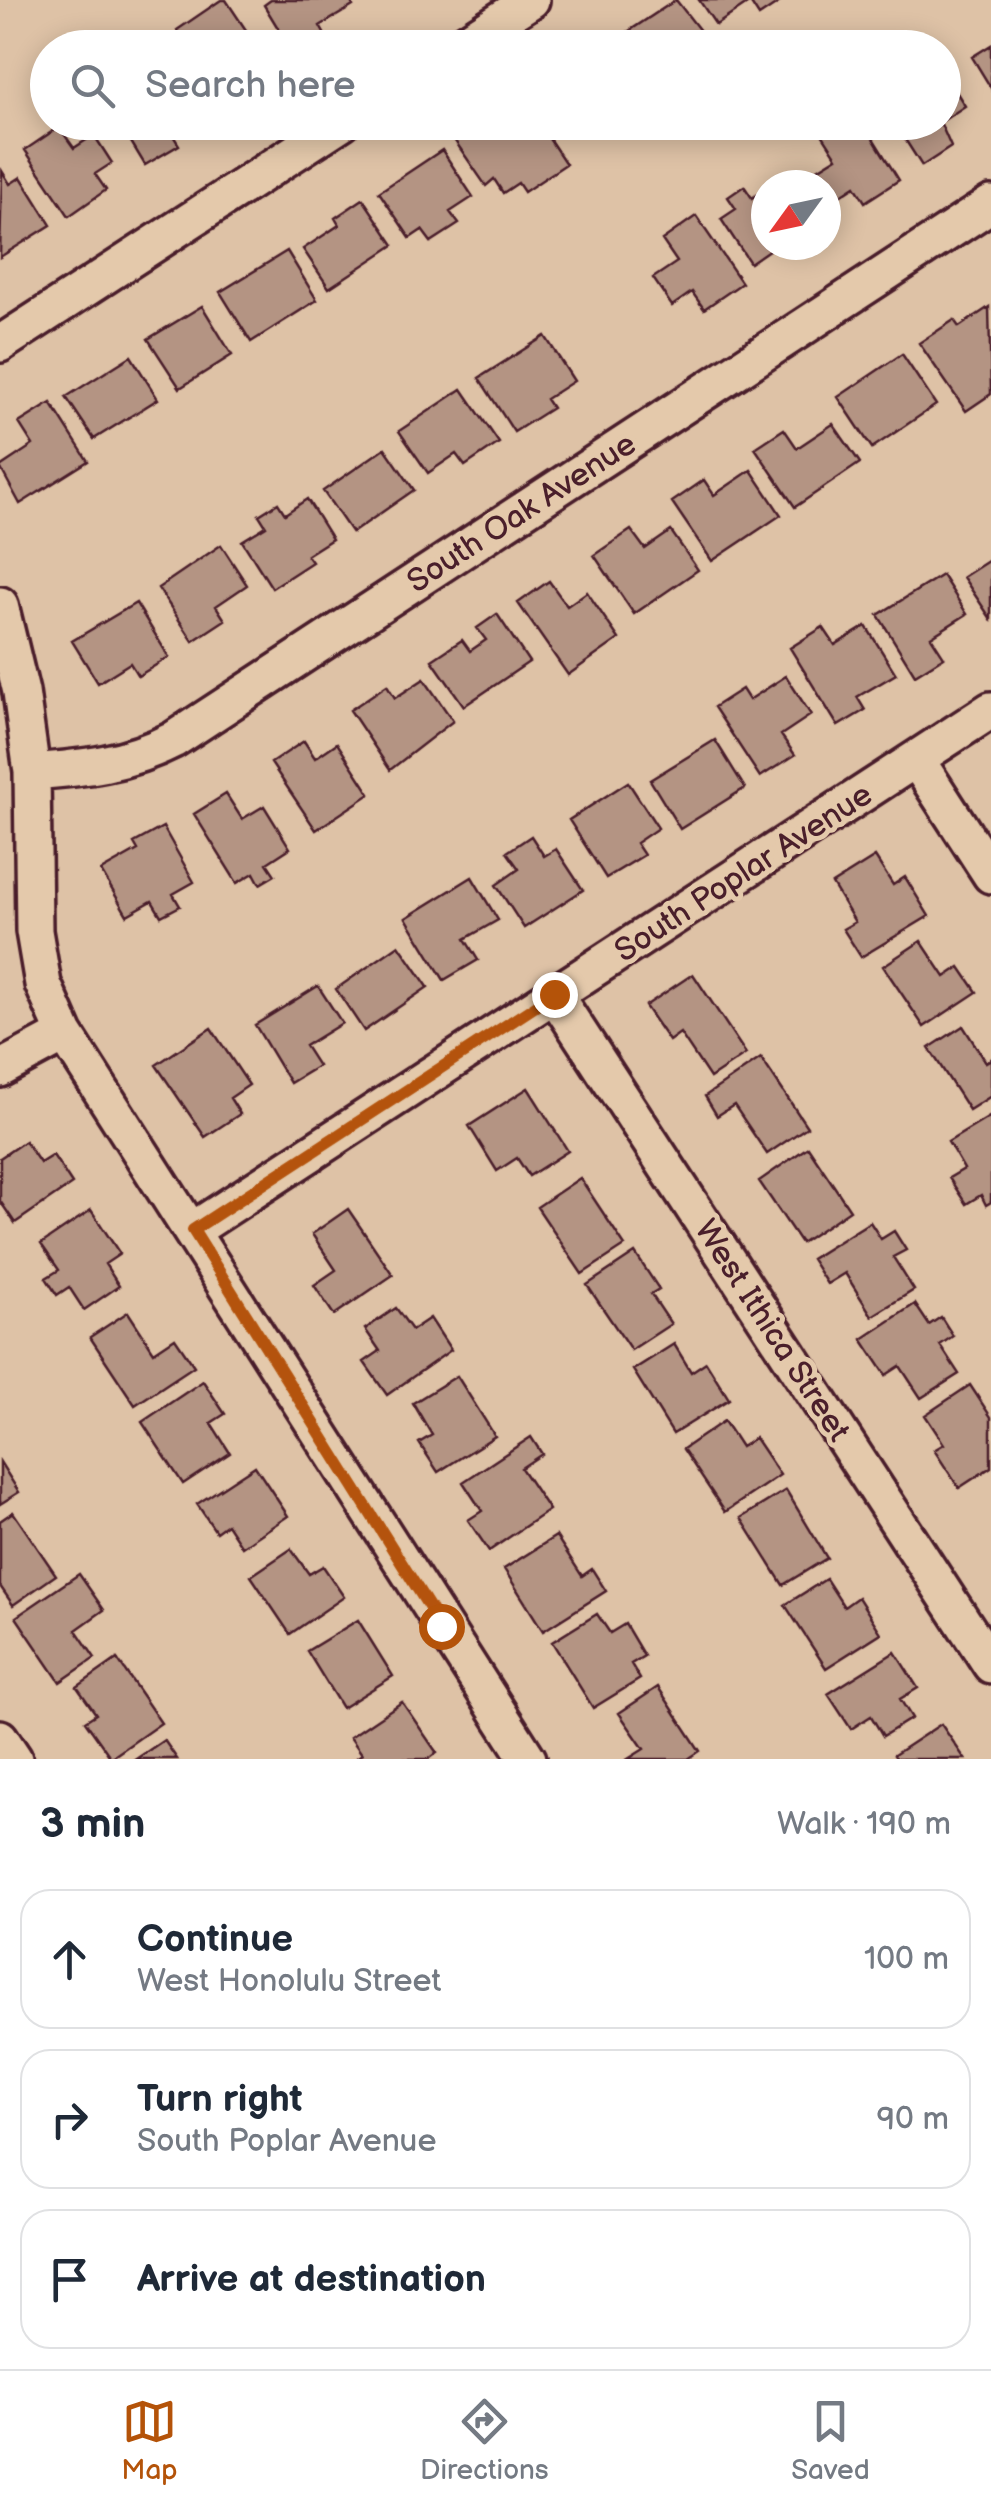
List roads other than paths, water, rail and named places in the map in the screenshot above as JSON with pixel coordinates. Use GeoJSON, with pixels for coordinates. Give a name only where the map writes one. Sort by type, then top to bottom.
{"type":"FeatureCollection","features":[{"type":"Feature","properties":{"kind":"street"},"geometry":{"type":"LineString","coordinates":[[485,30],[531,0]]}},
{"type":"Feature","properties":{"kind":"street"},"geometry":{"type":"LineString","coordinates":[[0,344],[314,140]]}},
{"type":"Feature","properties":{"kind":"street","name":"South Oak Avenue"},"geometry":{"type":"LineString","coordinates":[[32,772],[104,767],[139,757],[173,740],[991,204]]}},
{"type":"Feature","properties":{"kind":"street"},"geometry":{"type":"LineString","coordinates":[[0,605],[22,692],[32,772],[34,931],[42,984],[65,1034],[528,1759]]}},
{"type":"Feature","properties":{"kind":"street","name":"South Poplar Avenue"},"geometry":{"type":"LineString","coordinates":[[193,1230],[991,710]]}},
{"type":"Feature","properties":{"kind":"street"},"geometry":{"type":"LineString","coordinates":[[916,759],[991,875]]}},
{"type":"Feature","properties":{"kind":"street","name":"West Ithica Street"},"geometry":{"type":"LineString","coordinates":[[554,994],[991,1664]]}},
{"type":"Feature","properties":{"kind":"street"},"geometry":{"type":"LineString","coordinates":[[0,1068],[65,1034]]}},
{"type":"Feature","properties":{"kind":"street"},"geometry":{"type":"LineString","coordinates":[[0,1738],[14,1759]]}}]}
